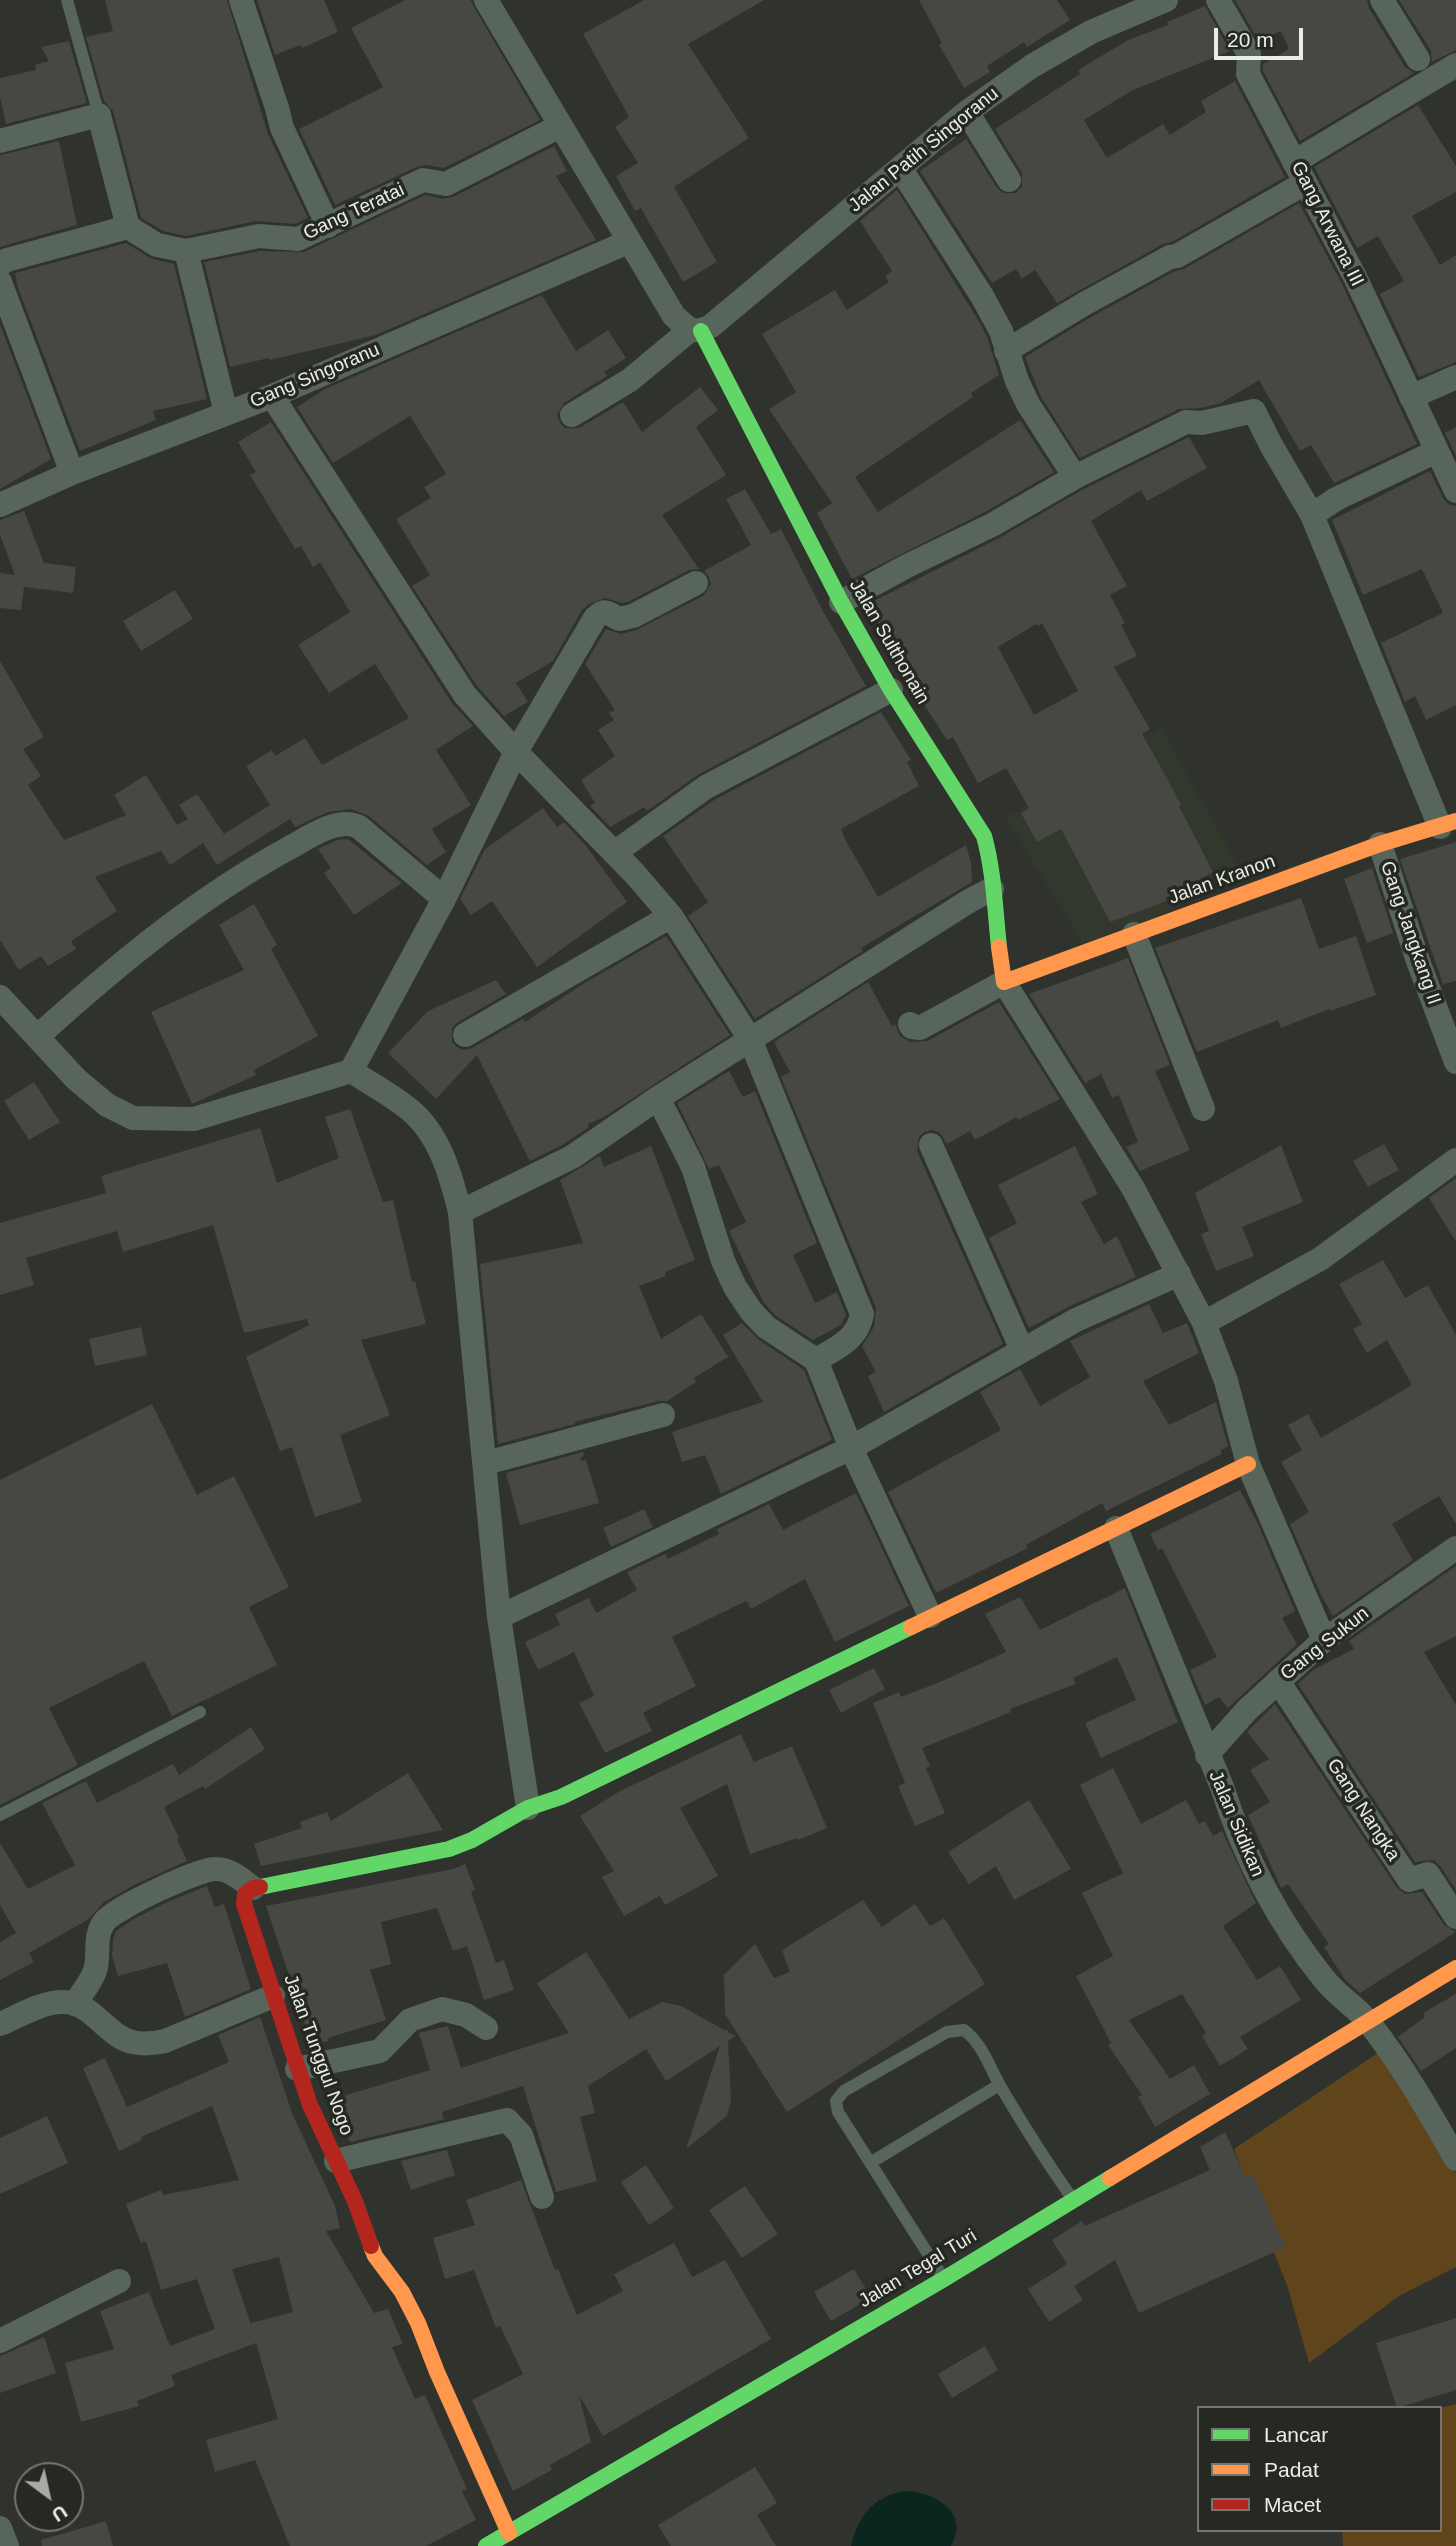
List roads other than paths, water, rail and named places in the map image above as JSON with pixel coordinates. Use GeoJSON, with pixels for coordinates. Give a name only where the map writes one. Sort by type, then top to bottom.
{"type":"FeatureCollection","features":[{"type":"Feature","properties":{"kind":"street"},"geometry":{"type":"LineString","coordinates":[[241,0],[278,108],[282,128],[328,226]]}},
{"type":"Feature","properties":{"kind":"street"},"geometry":{"type":"LineString","coordinates":[[486,0],[674,316],[695,331]]}},
{"type":"Feature","properties":{"kind":"street","name":"Jalan Patih Singoranu"},"geometry":{"type":"LineString","coordinates":[[572,415],[631,380],[695,331],[712,326],[967,113],[1032,66],[1091,32],[1166,0]]}},
{"type":"Feature","properties":{"kind":"street","name":"Gang Arwana III"},"geometry":{"type":"LineString","coordinates":[[1218,0],[1249,54],[1248,74],[1355,277],[1456,491]]}},
{"type":"Feature","properties":{"kind":"street"},"geometry":{"type":"LineString","coordinates":[[1382,0],[1418,59]]}},
{"type":"Feature","properties":{"kind":"street"},"geometry":{"type":"LineString","coordinates":[[1006,351],[1084,304],[1170,257],[1177,256],[1422,84],[1456,65]]}},
{"type":"Feature","properties":{"kind":"street"},"geometry":{"type":"LineString","coordinates":[[967,113],[1009,180]]}},
{"type":"Feature","properties":{"kind":"street"},"geometry":{"type":"LineString","coordinates":[[0,141],[99,115],[128,227],[157,245],[186,251],[226,413]]}},
{"type":"Feature","properties":{"kind":"street","name":"Gang Teratai"},"geometry":{"type":"LineString","coordinates":[[186,251],[259,236],[298,239],[423,180],[446,184],[560,126]]}},
{"type":"Feature","properties":{"kind":"street"},"geometry":{"type":"LineString","coordinates":[[900,168],[982,296],[1001,331],[1006,351],[1028,404],[1074,477]]}},
{"type":"Feature","properties":{"kind":"street"},"geometry":{"type":"LineString","coordinates":[[0,264],[128,227]]}},
{"type":"Feature","properties":{"kind":"street","name":"Gang Singoranu"},"geometry":{"type":"LineString","coordinates":[[0,505],[72,473],[272,396],[628,242]]}},
{"type":"Feature","properties":{"kind":"street"},"geometry":{"type":"LineString","coordinates":[[0,282],[72,473]]}},
{"type":"Feature","properties":{"kind":"street","name":"Jalan Sulthonain"},"geometry":{"type":"LineString","coordinates":[[695,331],[891,690],[984,836],[991,860],[1004,982]]}},
{"type":"Feature","properties":{"kind":"street"},"geometry":{"type":"LineString","coordinates":[[1412,397],[1456,376]]}},
{"type":"Feature","properties":{"kind":"street"},"geometry":{"type":"LineString","coordinates":[[272,396],[465,695],[671,916],[750,1039],[862,1314],[856,1332],[848,1341],[816,1360]]}},
{"type":"Feature","properties":{"kind":"street"},"geometry":{"type":"LineString","coordinates":[[841,602],[992,525],[1074,477],[1186,422],[1202,423],[1254,411],[1270,445],[1312,515],[1448,824]]}},
{"type":"Feature","properties":{"kind":"street"},"geometry":{"type":"LineString","coordinates":[[1312,515],[1336,499],[1437,451]]}},
{"type":"Feature","properties":{"kind":"street"},"geometry":{"type":"LineString","coordinates":[[0,997],[76,1079],[107,1105],[133,1118],[194,1119],[351,1071],[444,899],[516,752],[595,618],[601,611],[619,619],[633,616],[696,583]]}},
{"type":"Feature","properties":{"kind":"street"},"geometry":{"type":"LineString","coordinates":[[614,853],[706,787],[891,690]]}},
{"type":"Feature","properties":{"kind":"street"},"geometry":{"type":"LineString","coordinates":[[38,1036],[112,970],[220,889],[306,839],[343,822],[351,822],[359,827],[444,899]]}},
{"type":"Feature","properties":{"kind":"street","name":"Jalan Kranon"},"geometry":{"type":"LineString","coordinates":[[1004,982],[1380,844],[1448,824]]}},
{"type":"Feature","properties":{"kind":"street","name":"Gang Jangkang II"},"geometry":{"type":"LineString","coordinates":[[1380,844],[1418,961],[1456,1062]]}},
{"type":"Feature","properties":{"kind":"street"},"geometry":{"type":"LineString","coordinates":[[460,1212],[572,1157],[750,1039],[992,889]]}},
{"type":"Feature","properties":{"kind":"street"},"geometry":{"type":"LineString","coordinates":[[465,1035],[671,916]]}},
{"type":"Feature","properties":{"kind":"street"},"geometry":{"type":"LineString","coordinates":[[1134,934],[1203,1109]]}},
{"type":"Feature","properties":{"kind":"street"},"geometry":{"type":"LineString","coordinates":[[910,1024],[920,1028],[1004,982],[1133,1188],[1203,1323],[1226,1381],[1248,1464],[1324,1640]]}},
{"type":"Feature","properties":{"kind":"street"},"geometry":{"type":"LineString","coordinates":[[351,1071],[412,1112],[426,1127],[451,1176],[460,1212],[499,1617],[528,1808]]}},
{"type":"Feature","properties":{"kind":"street"},"geometry":{"type":"LineString","coordinates":[[658,1098],[693,1167],[723,1261],[735,1287],[766,1327],[816,1360],[851,1448],[930,1616]]}},
{"type":"Feature","properties":{"kind":"street"},"geometry":{"type":"LineString","coordinates":[[931,1145],[1022,1350]]}},
{"type":"Feature","properties":{"kind":"street"},"geometry":{"type":"LineString","coordinates":[[1203,1323],[1320,1259],[1456,1160]]}},
{"type":"Feature","properties":{"kind":"street"},"geometry":{"type":"LineString","coordinates":[[499,1617],[851,1448],[1090,1313],[1179,1274]]}},
{"type":"Feature","properties":{"kind":"street"},"geometry":{"type":"LineString","coordinates":[[486,1462],[663,1415]]}},
{"type":"Feature","properties":{"kind":"street"},"geometry":{"type":"LineString","coordinates":[[74,2004],[96,1965],[100,1929],[116,1911],[187,1877],[214,1868],[230,1872],[253,1888],[449,1849],[472,1840],[528,1808],[561,1797],[1248,1464]]}},
{"type":"Feature","properties":{"kind":"street","name":"Jalan Sidikan"},"geometry":{"type":"LineString","coordinates":[[1116,1528],[1262,1885],[1324,1980],[1368,2021],[1413,2085],[1456,2159]]}},
{"type":"Feature","properties":{"kind":"street","name":"Gang Sukun"},"geometry":{"type":"LineString","coordinates":[[1207,1755],[1247,1710],[1324,1640],[1456,1548]]}},
{"type":"Feature","properties":{"kind":"street","name":"Gang Nangka"},"geometry":{"type":"LineString","coordinates":[[1278,1681],[1409,1880],[1428,1874],[1456,1917]]}},
{"type":"Feature","properties":{"kind":"street","name":"Jalan Tunggul Nogo"},"geometry":{"type":"LineString","coordinates":[[253,1888],[246,1894],[244,1904],[297,2069],[355,2202],[375,2256],[402,2292],[418,2323],[509,2533]]}},
{"type":"Feature","properties":{"kind":"street","name":"Jalan Tegal Turi"},"geometry":{"type":"LineString","coordinates":[[486,2546],[944,2279],[1456,1968]]}},
{"type":"Feature","properties":{"kind":"street"},"geometry":{"type":"LineString","coordinates":[[0,2024],[48,2004],[63,2002],[88,2011],[120,2037],[133,2042],[151,2043],[165,2041],[273,1996]]}},
{"type":"Feature","properties":{"kind":"street"},"geometry":{"type":"LineString","coordinates":[[297,2069],[380,2051],[410,2020],[442,2009],[466,2015],[486,2028]]}},
{"type":"Feature","properties":{"kind":"street"},"geometry":{"type":"LineString","coordinates":[[336,2161],[507,2120],[521,2135],[542,2197]]}},
{"type":"Feature","properties":{"kind":"street"},"geometry":{"type":"LineString","coordinates":[[0,2341],[119,2281]]}},
{"type":"Feature","properties":{"kind":"street"},"geometry":{"type":"LineString","coordinates":[[0,2528],[6,2546]]}},
{"type":"Feature","properties":{"kind":"lane"},"geometry":{"type":"LineString","coordinates":[[67,0],[99,115]]}},
{"type":"Feature","properties":{"kind":"lane"},"geometry":{"type":"LineString","coordinates":[[0,1815],[200,1712]]}},
{"type":"Feature","properties":{"kind":"lane"},"geometry":{"type":"LineString","coordinates":[[944,2279],[838,2112],[836,2101],[844,2091],[947,2032],[964,2030],[974,2037],[999,2085],[1073,2200]]}},
{"type":"Feature","properties":{"kind":"lane"},"geometry":{"type":"LineString","coordinates":[[870,2163],[999,2085]]}}]}
